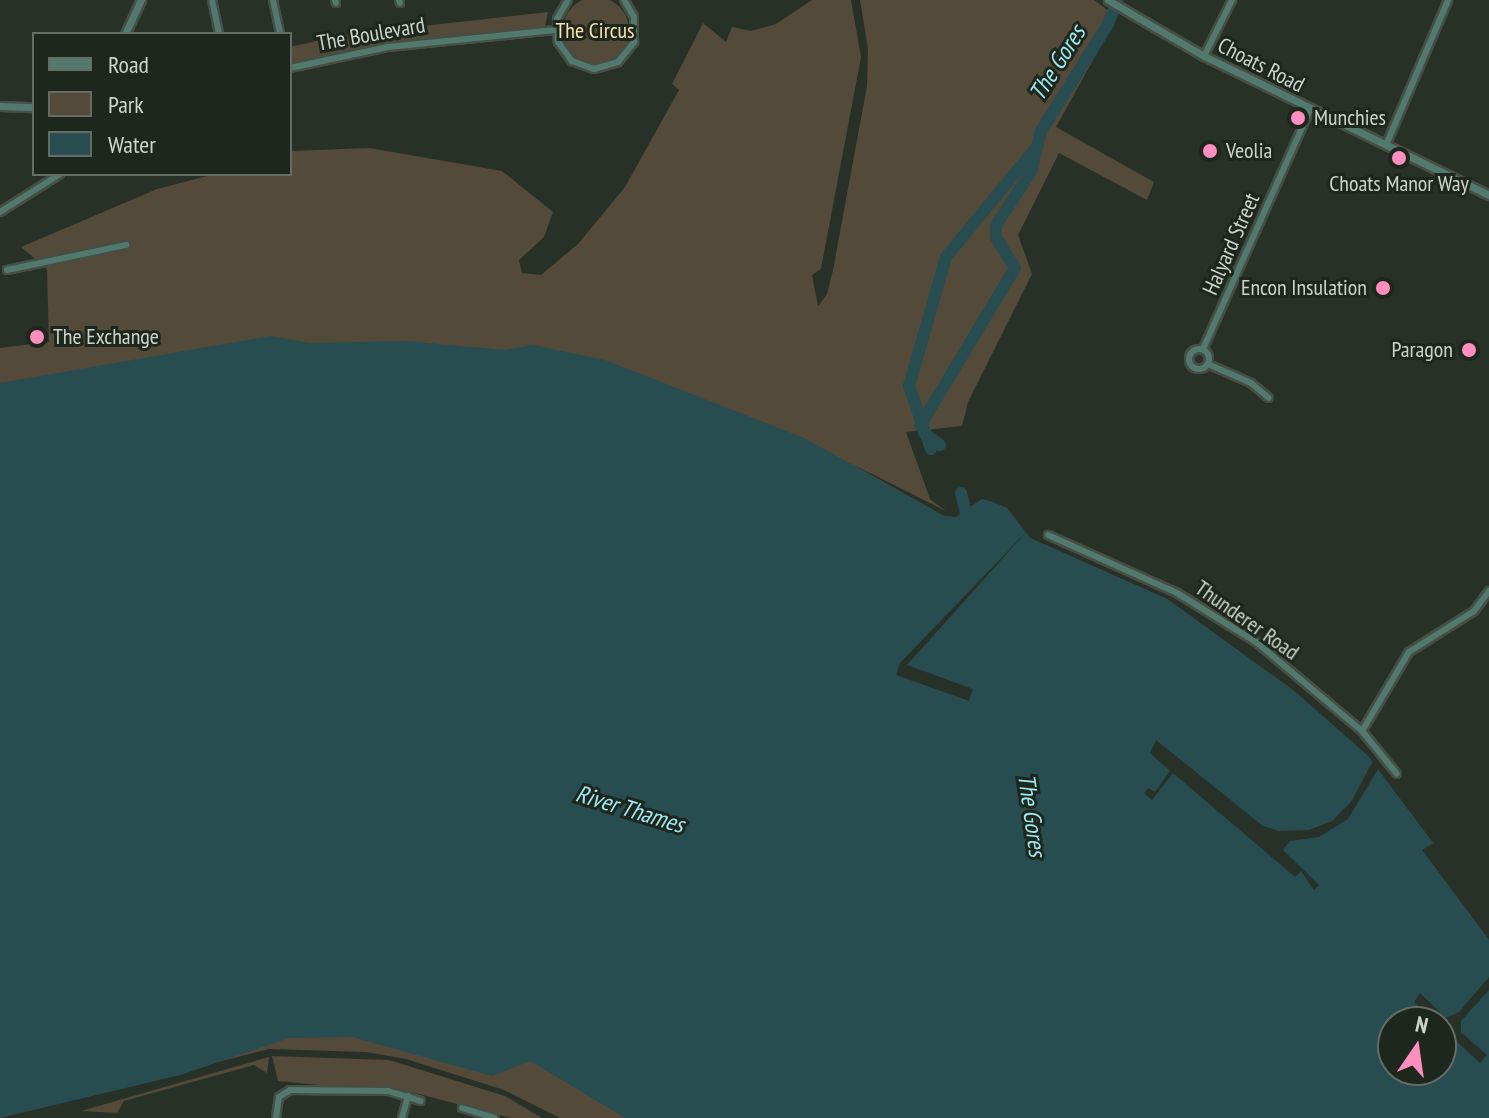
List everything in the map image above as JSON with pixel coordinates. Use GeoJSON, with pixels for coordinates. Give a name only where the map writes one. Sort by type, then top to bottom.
{"type":"FeatureCollection","features":[{"type":"Feature","properties":{"kind":"street"},"geometry":{"type":"LineString","coordinates":[[126,32],[141,0]]}},
{"type":"Feature","properties":{"kind":"street"},"geometry":{"type":"LineString","coordinates":[[212,0],[219,32]]}},
{"type":"Feature","properties":{"kind":"street"},"geometry":{"type":"LineString","coordinates":[[273,0],[280,32]]}},
{"type":"Feature","properties":{"kind":"street"},"geometry":{"type":"LineString","coordinates":[[568,0],[555,30],[563,52],[582,66],[618,62],[634,42],[636,29],[624,0]]}},
{"type":"Feature","properties":{"kind":"street","name":"Choats Road"},"geometry":{"type":"LineString","coordinates":[[1108,0],[1204,56],[1489,195]]}},
{"type":"Feature","properties":{"kind":"street"},"geometry":{"type":"LineString","coordinates":[[1204,56],[1232,0]]}},
{"type":"Feature","properties":{"kind":"street"},"geometry":{"type":"LineString","coordinates":[[1386,145],[1448,0]]}},
{"type":"Feature","properties":{"kind":"street","name":"The Boulevard"},"geometry":{"type":"LineString","coordinates":[[292,68],[388,47],[555,30]]}},
{"type":"Feature","properties":{"kind":"street"},"geometry":{"type":"LineString","coordinates":[[0,106],[32,107]]}},
{"type":"Feature","properties":{"kind":"street","name":"Halyard Street"},"geometry":{"type":"LineString","coordinates":[[1208,364],[1193,370],[1190,354],[1203,349],[1310,110]]}},
{"type":"Feature","properties":{"kind":"street"},"geometry":{"type":"LineString","coordinates":[[0,212],[57,176]]}},
{"type":"Feature","properties":{"kind":"street"},"geometry":{"type":"LineString","coordinates":[[7,270],[126,245]]}},
{"type":"Feature","properties":{"kind":"street"},"geometry":{"type":"LineString","coordinates":[[1203,349],[1208,364],[1251,383],[1269,398]]}},
{"type":"Feature","properties":{"kind":"street","name":"Thunderer Road"},"geometry":{"type":"LineString","coordinates":[[1048,535],[1177,593],[1243,634],[1362,731],[1397,774]]}},
{"type":"Feature","properties":{"kind":"street"},"geometry":{"type":"LineString","coordinates":[[1362,731],[1409,652],[1474,611],[1489,591]]}},
{"type":"Feature","properties":{"kind":"street"},"geometry":{"type":"LineString","coordinates":[[276,1118],[280,1095],[290,1090],[408,1096],[420,1101]]}},
{"type":"Feature","properties":{"kind":"street"},"geometry":{"type":"LineString","coordinates":[[402,1118],[408,1096]]}},
{"type":"Feature","properties":{"kind":"street"},"geometry":{"type":"LineString","coordinates":[[462,1108],[475,1115],[494,1118]]}},
{"type":"Feature","properties":{"kind":"green space","name":"The Circus"},"geometry":{"type":"Polygon","coordinates":[[[583,-1],[609,-1],[615,2],[624,11],[629,23],[629,37],[624,49],[615,58],[603,63],[589,63],[577,58],[568,49],[563,37],[563,23],[568,11],[583,-1]]]}},
{"type":"Feature","properties":{"kind":"green space"},"geometry":{"type":"Polygon","coordinates":[[[812,0],[851,0],[861,57],[821,269],[812,275],[818,306],[827,294],[833,270],[867,86],[868,49],[860,0],[1094,0],[1117,17],[1056,127],[1154,182],[1147,200],[1059,153],[1018,235],[1032,274],[968,402],[962,426],[906,432],[930,499],[946,511],[850,463],[944,516],[956,517],[982,499],[1007,508],[1030,538],[1167,599],[1294,691],[1367,755],[1433,843],[1422,850],[1489,940],[11,382],[0,383],[0,348],[49,342],[47,269],[21,247],[157,189],[207,176],[292,176],[292,151],[369,148],[502,171],[553,212],[544,237],[519,260],[522,273],[541,275],[578,244],[625,187],[679,90],[672,84],[703,23],[726,42],[732,27],[751,31],[776,24],[812,0]]]}},
{"type":"Feature","properties":{"kind":"green space"},"geometry":{"type":"Polygon","coordinates":[[[548,12],[545,26],[407,40],[292,64],[292,47],[343,35],[548,12]]]}},
{"type":"Feature","properties":{"kind":"green space"},"geometry":{"type":"Polygon","coordinates":[[[244,1029],[520,1043],[682,1118],[560,1118],[504,1090],[406,1059],[366,1052],[269,1049],[0,1118],[244,1029]]]}},
{"type":"Feature","properties":{"kind":"green space"},"geometry":{"type":"Polygon","coordinates":[[[272,1056],[389,1060],[505,1096],[542,1118],[511,1118],[388,1086],[360,1089],[278,1081],[272,1056]]]}},
{"type":"Feature","properties":{"kind":"green space"},"geometry":{"type":"Polygon","coordinates":[[[269,1057],[267,1073],[254,1065],[124,1101],[117,1113],[81,1111],[269,1057]]]}},
{"type":"Feature","properties":{"kind":"water","name":"River Thames"},"geometry":{"type":"Polygon","coordinates":[[[270,336],[310,343],[406,341],[504,350],[533,345],[605,360],[804,438],[944,516],[956,517],[982,499],[1007,508],[1030,538],[1167,599],[1294,691],[1367,755],[1433,843],[1422,850],[1489,940],[1489,1118],[625,1118],[530,1061],[492,1076],[352,1037],[289,1038],[180,1075],[0,1118],[0,383],[270,336]]]}},
{"type":"Feature","properties":{"kind":"pier"},"geometry":{"type":"Polygon","coordinates":[[[1028,530],[907,665],[973,689],[969,701],[896,675],[900,663],[1028,530]]]}},
{"type":"Feature","properties":{"kind":"pier"},"geometry":{"type":"Polygon","coordinates":[[[1156,740],[1263,826],[1279,831],[1309,830],[1332,821],[1351,802],[1374,759],[1380,766],[1348,819],[1319,837],[1290,841],[1283,850],[1319,885],[1314,890],[1301,871],[1295,877],[1173,773],[1152,800],[1144,793],[1148,788],[1155,792],[1170,771],[1150,753],[1156,740]]]}},
{"type":"Feature","properties":{"kind":"pier"},"geometry":{"type":"Polygon","coordinates":[[[1489,977],[1489,990],[1461,1021],[1461,1032],[1487,1055],[1480,1063],[1457,1042],[1459,1012],[1489,977]]]}},
{"type":"Feature","properties":{"kind":"pier"},"geometry":{"type":"Polygon","coordinates":[[[1420,993],[1434,1006],[1418,1006],[1414,1002],[1420,993]]]}},
{"type":"Feature","properties":{"kind":"waterway","name":"The Gores"},"geometry":{"type":"LineString","coordinates":[[920,426],[1015,268],[996,237],[996,225],[1031,172],[1041,131],[1108,24],[1117,0]]}},
{"type":"Feature","properties":{"kind":"waterway","name":"The Gores"},"geometry":{"type":"LineString","coordinates":[[931,449],[909,386],[946,257],[1035,149]]}},
{"type":"Feature","properties":{"kind":"waterway","name":"The Gores"},"geometry":{"type":"LineString","coordinates":[[924,433],[940,445]]}},
{"type":"Feature","properties":{"kind":"waterway","name":"The Gores"},"geometry":{"type":"LineString","coordinates":[[961,493],[969,524]]}},
{"type":"Feature","properties":{"kind":"place","name":"Munchies"},"geometry":{"type":"Point","coordinates":[1298,118]}},
{"type":"Feature","properties":{"kind":"place","name":"Veolia"},"geometry":{"type":"Point","coordinates":[1210,151]}},
{"type":"Feature","properties":{"kind":"place","name":"Choats Manor Way"},"geometry":{"type":"Point","coordinates":[1399,158]}},
{"type":"Feature","properties":{"kind":"place","name":"Encon Insulation"},"geometry":{"type":"Point","coordinates":[1383,288]}},
{"type":"Feature","properties":{"kind":"place","name":"The Exchange"},"geometry":{"type":"Point","coordinates":[37,337]}},
{"type":"Feature","properties":{"kind":"place","name":"Paragon"},"geometry":{"type":"Point","coordinates":[1469,350]}}]}
